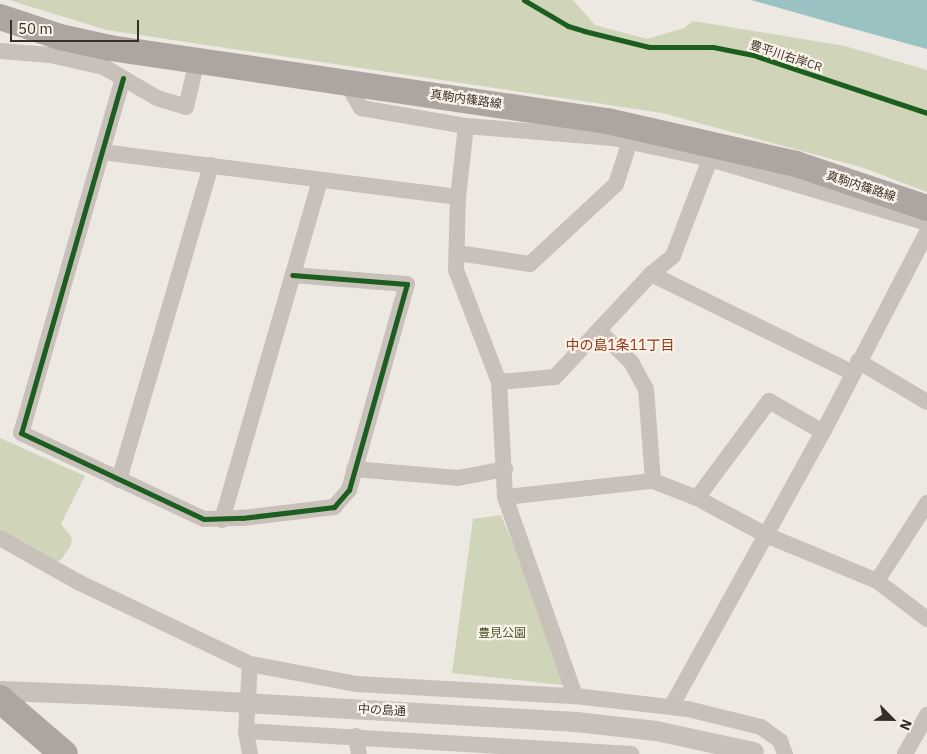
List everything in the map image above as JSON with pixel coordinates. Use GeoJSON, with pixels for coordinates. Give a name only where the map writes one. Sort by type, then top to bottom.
{"type":"FeatureCollection","features":[{"type":"Feature","properties":{"kind":"highway"},"geometry":{"type":"LineString","coordinates":[[0,699],[64,754]]}},
{"type":"Feature","properties":{"kind":"main road","name":"真駒内篠路線"},"geometry":{"type":"LineString","coordinates":[[0,17],[89,44],[544,110],[650,130],[796,164],[927,208]]}},
{"type":"Feature","properties":{"kind":"street"},"geometry":{"type":"LineString","coordinates":[[0,51],[72,59],[104,67],[157,98],[186,107],[197,61]]}},
{"type":"Feature","properties":{"kind":"street"},"geometry":{"type":"LineString","coordinates":[[123,78],[21,433],[204,519],[222,520],[334,507],[349,490],[407,284],[292,275]]}},
{"type":"Feature","properties":{"kind":"street"},"geometry":{"type":"LineString","coordinates":[[346,82],[361,108],[466,126],[630,141],[710,159],[927,223]]}},
{"type":"Feature","properties":{"kind":"street"},"geometry":{"type":"LineString","coordinates":[[466,126],[458,197],[458,253],[456,270],[499,382],[505,497],[575,696]]}},
{"type":"Feature","properties":{"kind":"street"},"geometry":{"type":"LineString","coordinates":[[458,253],[530,264],[616,184],[630,141]]}},
{"type":"Feature","properties":{"kind":"street"},"geometry":{"type":"LineString","coordinates":[[102,152],[458,197]]}},
{"type":"Feature","properties":{"kind":"street"},"geometry":{"type":"LineString","coordinates":[[499,382],[555,377],[651,274],[673,256],[710,159]]}},
{"type":"Feature","properties":{"kind":"street"},"geometry":{"type":"LineString","coordinates":[[119,480],[211,165]]}},
{"type":"Feature","properties":{"kind":"street"},"geometry":{"type":"LineString","coordinates":[[222,520],[320,180]]}},
{"type":"Feature","properties":{"kind":"street"},"geometry":{"type":"LineString","coordinates":[[671,707],[823,432],[927,232]]}},
{"type":"Feature","properties":{"kind":"street"},"geometry":{"type":"LineString","coordinates":[[651,274],[856,367],[927,402]]}},
{"type":"Feature","properties":{"kind":"street"},"geometry":{"type":"LineString","coordinates":[[599,331],[630,362],[646,389],[653,481]]}},
{"type":"Feature","properties":{"kind":"street"},"geometry":{"type":"LineString","coordinates":[[697,498],[769,402],[823,432]]}},
{"type":"Feature","properties":{"kind":"street"},"geometry":{"type":"LineString","coordinates":[[354,469],[458,478],[505,469]]}},
{"type":"Feature","properties":{"kind":"street"},"geometry":{"type":"LineString","coordinates":[[505,497],[653,481],[697,498],[766,535],[877,581],[927,619]]}},
{"type":"Feature","properties":{"kind":"street"},"geometry":{"type":"LineString","coordinates":[[877,581],[927,503]]}},
{"type":"Feature","properties":{"kind":"street"},"geometry":{"type":"LineString","coordinates":[[0,538],[78,582],[250,664],[357,684],[575,696],[671,707],[761,727],[780,741],[784,754]]}},
{"type":"Feature","properties":{"kind":"street"},"geometry":{"type":"LineString","coordinates":[[250,664],[246,731],[250,754]]}},
{"type":"Feature","properties":{"kind":"street","name":"中の島通"},"geometry":{"type":"LineString","coordinates":[[0,691],[108,695],[576,722],[664,732],[758,753]]}},
{"type":"Feature","properties":{"kind":"street"},"geometry":{"type":"LineString","coordinates":[[905,754],[927,715]]}},
{"type":"Feature","properties":{"kind":"street"},"geometry":{"type":"LineString","coordinates":[[246,731],[356,736],[460,748],[631,754]]}},
{"type":"Feature","properties":{"kind":"street"},"geometry":{"type":"LineString","coordinates":[[356,736],[359,754]]}},
{"type":"Feature","properties":{"kind":"green space"},"geometry":{"type":"Polygon","coordinates":[[[9,0],[573,0],[595,25],[647,39],[684,28],[693,21],[845,46],[927,70],[927,192],[861,167],[662,113],[106,30],[9,0]]]}},
{"type":"Feature","properties":{"kind":"green space"},"geometry":{"type":"Polygon","coordinates":[[[0,438],[85,476],[61,524],[72,538],[71,545],[61,560],[57,562],[0,529],[0,438]]]}},
{"type":"Feature","properties":{"kind":"green space","name":"豊見公園"},"geometry":{"type":"Polygon","coordinates":[[[501,515],[571,686],[452,673],[473,519],[501,515]]]}},
{"type":"Feature","properties":{"kind":"water"},"geometry":{"type":"Polygon","coordinates":[[[751,0],[927,0],[927,49],[843,26],[751,0]]]}},
{"type":"Feature","properties":{"kind":"cycle path","name":"豊平川右岸CR"},"geometry":{"type":"LineString","coordinates":[[524,0],[568,26],[584,31],[649,47],[713,47],[753,55],[927,113]]}},
{"type":"Feature","properties":{"kind":"cycle path"},"geometry":{"type":"LineString","coordinates":[[123,78],[21,433],[204,519],[242,518],[334,507],[349,490],[407,284],[292,275]]}},
{"type":"Feature","properties":{"kind":"district","name":"中の島1条11丁目"},"geometry":{"type":"Point","coordinates":[620,345]}}]}
